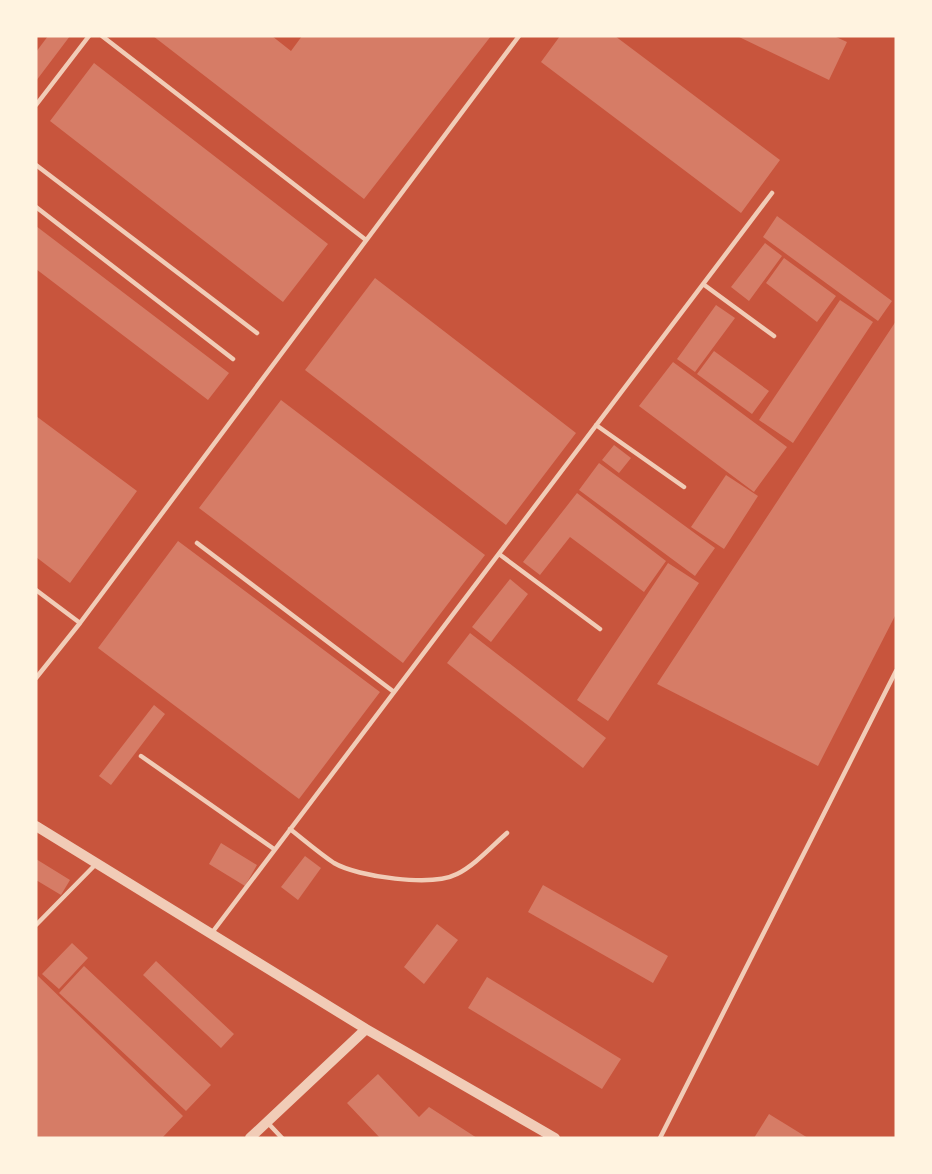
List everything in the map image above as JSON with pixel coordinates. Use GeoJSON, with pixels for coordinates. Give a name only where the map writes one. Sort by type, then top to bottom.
{"type":"FeatureCollection","features":[{"type":"Feature","properties":{"kind":"street"},"geometry":{"type":"LineString","coordinates":[[36,826],[366,1029],[555,1138]]}},
{"type":"Feature","properties":{"kind":"street"},"geometry":{"type":"LineString","coordinates":[[250,1138],[366,1029]]}},
{"type":"Feature","properties":{"kind":"lane"},"geometry":{"type":"LineString","coordinates":[[36,105],[88,36]]}},
{"type":"Feature","properties":{"kind":"lane"},"geometry":{"type":"LineString","coordinates":[[102,36],[366,240]]}},
{"type":"Feature","properties":{"kind":"lane"},"geometry":{"type":"LineString","coordinates":[[36,678],[80,623],[519,36]]}},
{"type":"Feature","properties":{"kind":"lane"},"geometry":{"type":"LineString","coordinates":[[36,165],[257,333]]}},
{"type":"Feature","properties":{"kind":"lane"},"geometry":{"type":"LineString","coordinates":[[211,934],[772,193]]}},
{"type":"Feature","properties":{"kind":"lane"},"geometry":{"type":"LineString","coordinates":[[36,207],[233,360]]}},
{"type":"Feature","properties":{"kind":"lane"},"geometry":{"type":"LineString","coordinates":[[703,284],[774,336]]}},
{"type":"Feature","properties":{"kind":"lane"},"geometry":{"type":"LineString","coordinates":[[596,426],[684,487]]}},
{"type":"Feature","properties":{"kind":"lane"},"geometry":{"type":"LineString","coordinates":[[197,543],[394,692]]}},
{"type":"Feature","properties":{"kind":"lane"},"geometry":{"type":"LineString","coordinates":[[499,554],[600,629]]}},
{"type":"Feature","properties":{"kind":"lane"},"geometry":{"type":"LineString","coordinates":[[36,590],[80,623]]}},
{"type":"Feature","properties":{"kind":"lane"},"geometry":{"type":"LineString","coordinates":[[660,1138],[896,671]]}},
{"type":"Feature","properties":{"kind":"lane"},"geometry":{"type":"LineString","coordinates":[[141,756],[274,849]]}},
{"type":"Feature","properties":{"kind":"lane"},"geometry":{"type":"LineString","coordinates":[[290,830],[335,864],[374,875],[437,880],[454,876],[507,833]]}},
{"type":"Feature","properties":{"kind":"lane"},"geometry":{"type":"LineString","coordinates":[[36,924],[97,863]]}},
{"type":"Feature","properties":{"kind":"lane"},"geometry":{"type":"LineString","coordinates":[[267,1122],[282,1138]]}},
{"type":"Feature","properties":{"kind":"building"},"geometry":{"type":"Polygon","coordinates":[[[48,36],[70,36],[36,81],[36,52],[48,36]]]}},
{"type":"Feature","properties":{"kind":"building"},"geometry":{"type":"Polygon","coordinates":[[[153,36],[272,36],[291,51],[302,36],[491,36],[364,199],[153,36]]]}},
{"type":"Feature","properties":{"kind":"building"},"geometry":{"type":"Polygon","coordinates":[[[560,36],[615,36],[780,160],[741,213],[541,62],[560,36]]]}},
{"type":"Feature","properties":{"kind":"building"},"geometry":{"type":"Polygon","coordinates":[[[737,36],[834,36],[847,42],[829,80],[737,36]]]}},
{"type":"Feature","properties":{"kind":"building"},"geometry":{"type":"Polygon","coordinates":[[[94,63],[328,244],[283,302],[50,121],[94,63]]]}},
{"type":"Feature","properties":{"kind":"building"},"geometry":{"type":"Polygon","coordinates":[[[777,216],[892,301],[878,321],[763,237],[777,216]]]}},
{"type":"Feature","properties":{"kind":"building"},"geometry":{"type":"Polygon","coordinates":[[[36,226],[229,373],[208,400],[36,269],[36,226]]]}},
{"type":"Feature","properties":{"kind":"building"},"geometry":{"type":"Polygon","coordinates":[[[765,243],[782,256],[749,301],[731,287],[765,243]]]}},
{"type":"Feature","properties":{"kind":"building"},"geometry":{"type":"Polygon","coordinates":[[[784,258],[836,296],[817,322],[766,283],[784,258]]]}},
{"type":"Feature","properties":{"kind":"building"},"geometry":{"type":"Polygon","coordinates":[[[375,278],[576,433],[506,525],[305,370],[375,278]]]}},
{"type":"Feature","properties":{"kind":"building"},"geometry":{"type":"Polygon","coordinates":[[[840,300],[873,322],[793,443],[759,420],[840,300]]]}},
{"type":"Feature","properties":{"kind":"building"},"geometry":{"type":"Polygon","coordinates":[[[716,305],[735,318],[695,372],[677,359],[716,305]]]}},
{"type":"Feature","properties":{"kind":"building"},"geometry":{"type":"Polygon","coordinates":[[[896,321],[896,614],[818,766],[657,684],[896,321]]]}},
{"type":"Feature","properties":{"kind":"building"},"geometry":{"type":"Polygon","coordinates":[[[714,351],[769,391],[752,414],[697,374],[714,351]]]}},
{"type":"Feature","properties":{"kind":"building"},"geometry":{"type":"Polygon","coordinates":[[[673,362],[787,447],[754,492],[639,406],[673,362]]]}},
{"type":"Feature","properties":{"kind":"building"},"geometry":{"type":"Polygon","coordinates":[[[281,400],[485,555],[403,663],[199,508],[281,400]]]}},
{"type":"Feature","properties":{"kind":"building"},"geometry":{"type":"Polygon","coordinates":[[[36,416],[137,491],[70,583],[36,557],[36,416]]]}},
{"type":"Feature","properties":{"kind":"building"},"geometry":{"type":"Polygon","coordinates":[[[614,445],[631,458],[619,473],[602,460],[614,445]]]}},
{"type":"Feature","properties":{"kind":"building"},"geometry":{"type":"Polygon","coordinates":[[[599,463],[715,548],[695,576],[579,490],[599,463]]]}},
{"type":"Feature","properties":{"kind":"building"},"geometry":{"type":"Polygon","coordinates":[[[726,475],[758,496],[724,549],[691,527],[726,475]]]}},
{"type":"Feature","properties":{"kind":"building"},"geometry":{"type":"Polygon","coordinates":[[[577,493],[666,561],[644,592],[570,537],[540,575],[523,562],[577,493]]]}},
{"type":"Feature","properties":{"kind":"building"},"geometry":{"type":"Polygon","coordinates":[[[178,541],[380,692],[299,799],[98,648],[178,541]]]}},
{"type":"Feature","properties":{"kind":"building"},"geometry":{"type":"Polygon","coordinates":[[[668,563],[699,583],[608,721],[577,700],[668,563]]]}},
{"type":"Feature","properties":{"kind":"building"},"geometry":{"type":"Polygon","coordinates":[[[510,579],[528,594],[491,642],[472,627],[510,579]]]}},
{"type":"Feature","properties":{"kind":"building"},"geometry":{"type":"Polygon","coordinates":[[[470,633],[606,738],[583,768],[447,663],[470,633]]]}},
{"type":"Feature","properties":{"kind":"building"},"geometry":{"type":"Polygon","coordinates":[[[154,705],[165,714],[111,785],[99,776],[154,705]]]}},
{"type":"Feature","properties":{"kind":"building"},"geometry":{"type":"Polygon","coordinates":[[[221,843],[257,865],[245,886],[209,864],[221,843]]]}},
{"type":"Feature","properties":{"kind":"building"},"geometry":{"type":"Polygon","coordinates":[[[305,856],[321,868],[298,900],[281,887],[305,856]]]}},
{"type":"Feature","properties":{"kind":"building"},"geometry":{"type":"Polygon","coordinates":[[[36,859],[70,880],[61,895],[36,880],[36,859]]]}},
{"type":"Feature","properties":{"kind":"building"},"geometry":{"type":"Polygon","coordinates":[[[543,885],[668,956],[653,983],[528,912],[543,885]]]}},
{"type":"Feature","properties":{"kind":"building"},"geometry":{"type":"Polygon","coordinates":[[[437,924],[458,940],[424,984],[404,967],[437,924]]]}},
{"type":"Feature","properties":{"kind":"building"},"geometry":{"type":"Polygon","coordinates":[[[72,943],[88,958],[59,989],[42,974],[72,943]]]}},
{"type":"Feature","properties":{"kind":"building"},"geometry":{"type":"Polygon","coordinates":[[[156,961],[234,1034],[221,1048],[143,975],[156,961]]]}},
{"type":"Feature","properties":{"kind":"building"},"geometry":{"type":"Polygon","coordinates":[[[84,966],[211,1085],[186,1111],[59,993],[84,966]]]}},
{"type":"Feature","properties":{"kind":"building"},"geometry":{"type":"Polygon","coordinates":[[[38,976],[183,1116],[162,1138],[36,1138],[38,976]]]}},
{"type":"Feature","properties":{"kind":"building"},"geometry":{"type":"Polygon","coordinates":[[[487,977],[621,1059],[602,1089],[468,1008],[487,977]]]}},
{"type":"Feature","properties":{"kind":"building"},"geometry":{"type":"Polygon","coordinates":[[[378,1074],[419,1117],[429,1107],[477,1138],[380,1138],[347,1103],[378,1074]]]}},
{"type":"Feature","properties":{"kind":"building"},"geometry":{"type":"Polygon","coordinates":[[[769,1114],[808,1138],[754,1138],[769,1114]]]}}]}
